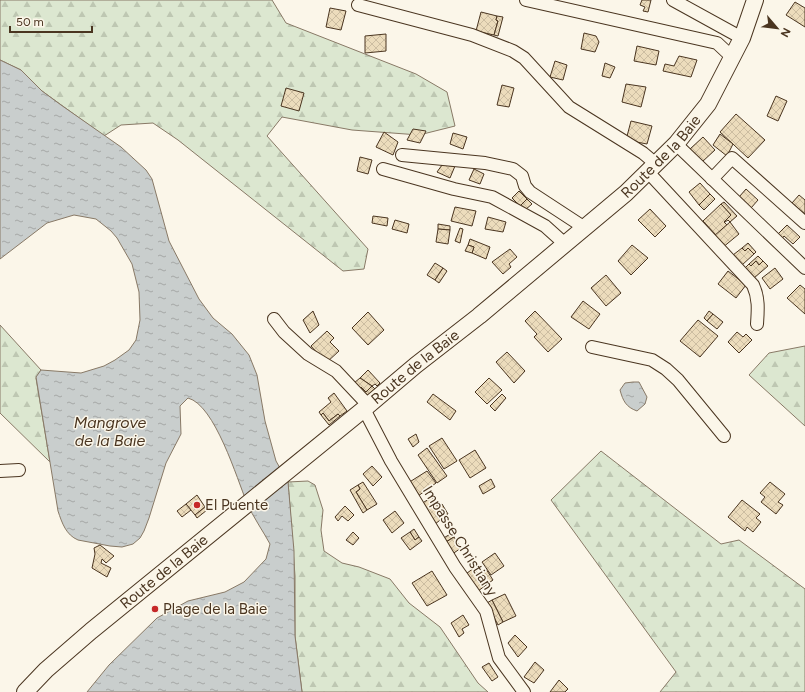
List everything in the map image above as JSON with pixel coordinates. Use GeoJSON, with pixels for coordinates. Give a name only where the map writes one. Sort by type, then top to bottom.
{"type":"FeatureCollection","features":[{"type":"Feature","properties":{"kind":"main road","name":"Route de la Baie"},"geometry":{"type":"LineString","coordinates":[[25,692],[46,670],[91,630],[240,510],[626,193],[676,144],[708,104],[742,38],[755,0]]}},
{"type":"Feature","properties":{"kind":"street"},"geometry":{"type":"LineString","coordinates":[[526,0],[716,43],[732,58]]}},
{"type":"Feature","properties":{"kind":"street"},"geometry":{"type":"LineString","coordinates":[[673,0],[742,38]]}},
{"type":"Feature","properties":{"kind":"street"},"geometry":{"type":"LineString","coordinates":[[358,6],[472,35],[513,51],[524,58],[570,107],[643,153],[652,168],[753,285],[757,294],[758,302],[757,324]]}},
{"type":"Feature","properties":{"kind":"street"},"geometry":{"type":"LineString","coordinates":[[676,144],[805,268]]}},
{"type":"Feature","properties":{"kind":"street"},"geometry":{"type":"LineString","coordinates":[[402,155],[485,163],[513,169],[522,176],[525,186],[530,192],[585,228]]}},
{"type":"Feature","properties":{"kind":"street"},"geometry":{"type":"LineString","coordinates":[[712,179],[732,158],[805,223]]}},
{"type":"Feature","properties":{"kind":"street"},"geometry":{"type":"LineString","coordinates":[[383,169],[454,189],[492,197],[545,226],[565,244]]}},
{"type":"Feature","properties":{"kind":"street","name":"Impasse Christiany"},"geometry":{"type":"LineString","coordinates":[[274,318],[284,332],[308,354],[336,371],[366,407],[391,461],[455,567],[486,611],[499,658],[524,692]]}},
{"type":"Feature","properties":{"kind":"street"},"geometry":{"type":"LineString","coordinates":[[592,347],[652,360],[666,369],[678,380],[724,436]]}},
{"type":"Feature","properties":{"kind":"street"},"geometry":{"type":"LineString","coordinates":[[0,471],[19,470]]}},
{"type":"Feature","properties":{"kind":"green space"},"geometry":{"type":"Polygon","coordinates":[[[0,0],[272,0],[286,23],[416,74],[447,92],[455,126],[419,135],[352,130],[282,117],[267,136],[368,249],[364,269],[343,271],[178,140],[153,123],[121,125],[104,136],[42,91],[21,70],[0,60],[0,0]]]}},
{"type":"Feature","properties":{"kind":"green space"},"geometry":{"type":"Polygon","coordinates":[[[0,325],[41,370],[36,378],[50,462],[0,413],[0,325]]]}},
{"type":"Feature","properties":{"kind":"green space"},"geometry":{"type":"Polygon","coordinates":[[[805,346],[805,426],[749,375],[769,353],[805,346]]]}},
{"type":"Feature","properties":{"kind":"green space"},"geometry":{"type":"Polygon","coordinates":[[[601,451],[721,544],[739,540],[805,589],[805,692],[660,692],[676,672],[551,500],[601,451]]]}},
{"type":"Feature","properties":{"kind":"green space"},"geometry":{"type":"Polygon","coordinates":[[[308,481],[315,485],[323,510],[321,530],[324,551],[342,563],[359,567],[390,579],[409,603],[440,627],[478,683],[488,692],[302,692],[295,636],[295,576],[288,482],[308,481]]]}},
{"type":"Feature","properties":{"kind":"water","name":"Mangrove de la Baie"},"geometry":{"type":"Polygon","coordinates":[[[0,60],[21,70],[42,91],[121,147],[146,170],[152,179],[169,241],[199,299],[213,318],[232,334],[249,355],[257,375],[265,421],[276,461],[288,482],[294,551],[295,636],[302,692],[87,692],[109,665],[157,618],[188,601],[225,592],[244,582],[266,559],[270,544],[249,508],[224,444],[216,428],[198,404],[188,398],[180,406],[181,434],[166,463],[149,518],[140,538],[133,544],[122,547],[78,540],[67,532],[58,511],[36,377],[41,370],[81,373],[104,366],[129,350],[136,340],[140,320],[139,292],[132,264],[117,238],[96,219],[74,215],[47,223],[0,259],[0,60]]]}},
{"type":"Feature","properties":{"kind":"water"},"geometry":{"type":"Polygon","coordinates":[[[639,382],[647,397],[645,404],[637,411],[630,408],[622,397],[620,390],[625,383],[639,382]]]}},
{"type":"Feature","properties":{"kind":"building"},"geometry":{"type":"Polygon","coordinates":[[[642,0],[651,0],[648,12],[643,11],[645,7],[640,5],[642,0]]]}},
{"type":"Feature","properties":{"kind":"building"},"geometry":{"type":"Polygon","coordinates":[[[795,2],[805,8],[805,27],[786,15],[795,2]]]}},
{"type":"Feature","properties":{"kind":"building"},"geometry":{"type":"Polygon","coordinates":[[[330,8],[346,11],[341,30],[326,27],[330,8]]]}},
{"type":"Feature","properties":{"kind":"building"},"geometry":{"type":"Polygon","coordinates":[[[481,12],[497,16],[496,20],[498,21],[494,35],[476,31],[481,12]]]}},
{"type":"Feature","properties":{"kind":"building"},"geometry":{"type":"Polygon","coordinates":[[[497,16],[503,17],[498,36],[494,35],[498,21],[496,20],[497,16]]]}},
{"type":"Feature","properties":{"kind":"building"},"geometry":{"type":"Polygon","coordinates":[[[584,33],[596,36],[599,42],[595,52],[581,49],[584,33]]]}},
{"type":"Feature","properties":{"kind":"building"},"geometry":{"type":"Polygon","coordinates":[[[386,34],[386,51],[365,53],[365,36],[386,34]]]}},
{"type":"Feature","properties":{"kind":"building"},"geometry":{"type":"Polygon","coordinates":[[[637,46],[659,51],[656,65],[634,61],[637,46]]]}},
{"type":"Feature","properties":{"kind":"building"},"geometry":{"type":"Polygon","coordinates":[[[679,56],[697,60],[691,77],[663,71],[665,64],[674,66],[679,56]]]}},
{"type":"Feature","properties":{"kind":"building"},"geometry":{"type":"Polygon","coordinates":[[[555,61],[567,65],[563,80],[550,77],[555,61]]]}},
{"type":"Feature","properties":{"kind":"building"},"geometry":{"type":"Polygon","coordinates":[[[605,63],[615,67],[610,78],[602,76],[605,63]]]}},
{"type":"Feature","properties":{"kind":"building"},"geometry":{"type":"Polygon","coordinates":[[[626,84],[646,87],[641,107],[622,102],[626,84]]]}},
{"type":"Feature","properties":{"kind":"building"},"geometry":{"type":"Polygon","coordinates":[[[502,85],[514,88],[509,107],[497,105],[502,85]]]}},
{"type":"Feature","properties":{"kind":"building"},"geometry":{"type":"Polygon","coordinates":[[[286,88],[304,93],[299,111],[281,106],[286,88]]]}},
{"type":"Feature","properties":{"kind":"building"},"geometry":{"type":"Polygon","coordinates":[[[776,96],[787,101],[778,121],[767,116],[776,96]]]}},
{"type":"Feature","properties":{"kind":"building"},"geometry":{"type":"Polygon","coordinates":[[[736,114],[765,140],[748,158],[720,132],[736,114]]]}},
{"type":"Feature","properties":{"kind":"building"},"geometry":{"type":"Polygon","coordinates":[[[631,121],[652,126],[647,144],[626,140],[631,121]]]}},
{"type":"Feature","properties":{"kind":"building"},"geometry":{"type":"Polygon","coordinates":[[[413,129],[426,131],[420,143],[407,140],[413,129]]]}},
{"type":"Feature","properties":{"kind":"building"},"geometry":{"type":"Polygon","coordinates":[[[384,132],[398,142],[393,155],[376,147],[384,132]]]}},
{"type":"Feature","properties":{"kind":"building"},"geometry":{"type":"Polygon","coordinates":[[[453,133],[467,137],[463,149],[450,144],[453,133]]]}},
{"type":"Feature","properties":{"kind":"building"},"geometry":{"type":"Polygon","coordinates":[[[720,134],[733,144],[727,156],[713,145],[720,134]]]}},
{"type":"Feature","properties":{"kind":"building"},"geometry":{"type":"Polygon","coordinates":[[[703,137],[715,150],[702,162],[690,149],[703,137]]]}},
{"type":"Feature","properties":{"kind":"building"},"geometry":{"type":"Polygon","coordinates":[[[360,157],[372,160],[368,174],[357,171],[360,157]]]}},
{"type":"Feature","properties":{"kind":"building"},"geometry":{"type":"Polygon","coordinates":[[[442,165],[455,166],[450,178],[437,172],[442,165]]]}},
{"type":"Feature","properties":{"kind":"building"},"geometry":{"type":"Polygon","coordinates":[[[474,169],[484,174],[480,184],[469,180],[474,169]]]}},
{"type":"Feature","properties":{"kind":"building"},"geometry":{"type":"Polygon","coordinates":[[[700,183],[710,194],[699,205],[689,192],[700,183]]]}},
{"type":"Feature","properties":{"kind":"building"},"geometry":{"type":"Polygon","coordinates":[[[746,189],[758,200],[751,208],[739,197],[746,189]]]}},
{"type":"Feature","properties":{"kind":"building"},"geometry":{"type":"Polygon","coordinates":[[[519,191],[527,199],[520,206],[512,198],[519,191]]]}},
{"type":"Feature","properties":{"kind":"building"},"geometry":{"type":"Polygon","coordinates":[[[710,194],[715,199],[704,210],[699,205],[710,194]]]}},
{"type":"Feature","properties":{"kind":"building"},"geometry":{"type":"Polygon","coordinates":[[[799,195],[805,200],[805,214],[792,203],[799,195]]]}},
{"type":"Feature","properties":{"kind":"building"},"geometry":{"type":"Polygon","coordinates":[[[527,199],[532,204],[525,210],[520,206],[527,199]]]}},
{"type":"Feature","properties":{"kind":"building"},"geometry":{"type":"Polygon","coordinates":[[[724,202],[737,216],[730,222],[728,220],[724,222],[731,215],[721,204],[724,202]]]}},
{"type":"Feature","properties":{"kind":"building"},"geometry":{"type":"Polygon","coordinates":[[[721,204],[731,215],[724,222],[727,225],[716,235],[703,221],[721,204]]]}},
{"type":"Feature","properties":{"kind":"building"},"geometry":{"type":"Polygon","coordinates":[[[455,207],[476,211],[472,226],[451,221],[455,207]]]}},
{"type":"Feature","properties":{"kind":"building"},"geometry":{"type":"Polygon","coordinates":[[[650,209],[666,226],[655,237],[638,220],[650,209]]]}},
{"type":"Feature","properties":{"kind":"building"},"geometry":{"type":"Polygon","coordinates":[[[373,216],[388,218],[387,226],[372,223],[373,216]]]}},
{"type":"Feature","properties":{"kind":"building"},"geometry":{"type":"Polygon","coordinates":[[[488,217],[506,222],[503,232],[485,229],[488,217]]]}},
{"type":"Feature","properties":{"kind":"building"},"geometry":{"type":"Polygon","coordinates":[[[395,220],[409,224],[407,233],[392,229],[395,220]]]}},
{"type":"Feature","properties":{"kind":"building"},"geometry":{"type":"Polygon","coordinates":[[[730,222],[739,234],[722,248],[714,236],[730,222]]]}},
{"type":"Feature","properties":{"kind":"building"},"geometry":{"type":"Polygon","coordinates":[[[438,224],[450,226],[450,230],[438,229],[438,224]]]}},
{"type":"Feature","properties":{"kind":"building"},"geometry":{"type":"Polygon","coordinates":[[[787,225],[800,237],[793,244],[784,236],[781,240],[776,236],[787,225]]]}},
{"type":"Feature","properties":{"kind":"building"},"geometry":{"type":"Polygon","coordinates":[[[460,228],[463,229],[460,243],[455,241],[460,228]]]}},
{"type":"Feature","properties":{"kind":"building"},"geometry":{"type":"Polygon","coordinates":[[[438,229],[450,230],[448,244],[436,242],[438,229]]]}},
{"type":"Feature","properties":{"kind":"building"},"geometry":{"type":"Polygon","coordinates":[[[470,239],[490,247],[486,259],[472,253],[474,247],[468,245],[470,239]]]}},
{"type":"Feature","properties":{"kind":"building"},"geometry":{"type":"Polygon","coordinates":[[[748,243],[756,252],[754,254],[748,248],[745,251],[742,248],[748,243]]]}},
{"type":"Feature","properties":{"kind":"building"},"geometry":{"type":"Polygon","coordinates":[[[468,245],[474,247],[472,253],[465,251],[468,245]]]}},
{"type":"Feature","properties":{"kind":"building"},"geometry":{"type":"Polygon","coordinates":[[[632,245],[648,258],[631,275],[618,261],[632,245]]]}},
{"type":"Feature","properties":{"kind":"building"},"geometry":{"type":"Polygon","coordinates":[[[742,248],[745,251],[748,248],[754,254],[742,265],[733,255],[742,248]]]}},
{"type":"Feature","properties":{"kind":"building"},"geometry":{"type":"Polygon","coordinates":[[[510,249],[517,257],[509,264],[511,267],[503,274],[492,262],[510,249]]]}},
{"type":"Feature","properties":{"kind":"building"},"geometry":{"type":"Polygon","coordinates":[[[758,256],[763,261],[759,265],[756,261],[751,266],[749,264],[758,256]]]}},
{"type":"Feature","properties":{"kind":"building"},"geometry":{"type":"Polygon","coordinates":[[[756,261],[759,265],[763,261],[768,266],[754,278],[745,268],[749,264],[751,266],[756,261]]]}},
{"type":"Feature","properties":{"kind":"building"},"geometry":{"type":"Polygon","coordinates":[[[435,263],[443,268],[435,280],[427,275],[435,263]]]}},
{"type":"Feature","properties":{"kind":"building"},"geometry":{"type":"Polygon","coordinates":[[[443,268],[447,271],[439,283],[435,280],[443,268]]]}},
{"type":"Feature","properties":{"kind":"building"},"geometry":{"type":"Polygon","coordinates":[[[775,268],[783,279],[770,289],[762,278],[775,268]]]}},
{"type":"Feature","properties":{"kind":"building"},"geometry":{"type":"Polygon","coordinates":[[[728,271],[746,285],[736,298],[718,284],[728,271]]]}},
{"type":"Feature","properties":{"kind":"building"},"geometry":{"type":"Polygon","coordinates":[[[606,275],[621,293],[606,306],[591,288],[606,275]]]}},
{"type":"Feature","properties":{"kind":"building"},"geometry":{"type":"Polygon","coordinates":[[[800,285],[805,289],[805,314],[787,298],[800,285]]]}},
{"type":"Feature","properties":{"kind":"building"},"geometry":{"type":"Polygon","coordinates":[[[583,301],[600,314],[589,329],[571,317],[583,301]]]}},
{"type":"Feature","properties":{"kind":"building"},"geometry":{"type":"Polygon","coordinates":[[[313,311],[319,325],[310,333],[303,320],[313,311]]]}},
{"type":"Feature","properties":{"kind":"building"},"geometry":{"type":"Polygon","coordinates":[[[535,311],[562,339],[548,352],[534,337],[537,334],[525,321],[535,311]]]}},
{"type":"Feature","properties":{"kind":"building"},"geometry":{"type":"Polygon","coordinates":[[[709,311],[713,314],[707,321],[704,318],[709,311]]]}},
{"type":"Feature","properties":{"kind":"building"},"geometry":{"type":"Polygon","coordinates":[[[368,312],[384,330],[368,345],[352,328],[368,312]]]}},
{"type":"Feature","properties":{"kind":"building"},"geometry":{"type":"Polygon","coordinates":[[[713,314],[723,322],[717,329],[707,321],[713,314]]]}},
{"type":"Feature","properties":{"kind":"building"},"geometry":{"type":"Polygon","coordinates":[[[698,320],[718,336],[700,357],[680,341],[698,320]]]}},
{"type":"Feature","properties":{"kind":"building"},"geometry":{"type":"Polygon","coordinates":[[[327,331],[334,338],[330,342],[339,351],[326,363],[311,346],[327,331]]]}},
{"type":"Feature","properties":{"kind":"building"},"geometry":{"type":"Polygon","coordinates":[[[737,332],[743,337],[746,334],[752,340],[739,353],[728,342],[737,332]]]}},
{"type":"Feature","properties":{"kind":"building"},"geometry":{"type":"Polygon","coordinates":[[[507,352],[525,371],[514,383],[496,362],[507,352]]]}},
{"type":"Feature","properties":{"kind":"building"},"geometry":{"type":"Polygon","coordinates":[[[368,370],[380,383],[377,386],[375,384],[372,386],[360,378],[368,370]]]}},
{"type":"Feature","properties":{"kind":"building"},"geometry":{"type":"Polygon","coordinates":[[[360,378],[372,386],[366,392],[361,387],[359,389],[354,383],[360,378]]]}},
{"type":"Feature","properties":{"kind":"building"},"geometry":{"type":"Polygon","coordinates":[[[489,378],[502,390],[487,404],[475,392],[489,378]]]}},
{"type":"Feature","properties":{"kind":"building"},"geometry":{"type":"Polygon","coordinates":[[[372,386],[375,389],[366,397],[359,389],[361,387],[366,392],[372,386]]]}},
{"type":"Feature","properties":{"kind":"building"},"geometry":{"type":"Polygon","coordinates":[[[334,393],[347,411],[340,416],[338,414],[329,421],[323,413],[321,415],[319,412],[331,402],[328,398],[334,393]]]}},
{"type":"Feature","properties":{"kind":"building"},"geometry":{"type":"Polygon","coordinates":[[[433,394],[456,411],[450,420],[427,402],[433,394]]]}},
{"type":"Feature","properties":{"kind":"building"},"geometry":{"type":"Polygon","coordinates":[[[502,394],[506,398],[495,411],[490,406],[502,394]]]}},
{"type":"Feature","properties":{"kind":"building"},"geometry":{"type":"Polygon","coordinates":[[[323,413],[329,421],[338,414],[340,416],[329,425],[321,415],[323,413]]]}},
{"type":"Feature","properties":{"kind":"building"},"geometry":{"type":"Polygon","coordinates":[[[416,434],[419,442],[413,447],[408,439],[416,434]]]}},
{"type":"Feature","properties":{"kind":"building"},"geometry":{"type":"Polygon","coordinates":[[[442,438],[457,461],[444,469],[429,446],[442,438]]]}},
{"type":"Feature","properties":{"kind":"building"},"geometry":{"type":"Polygon","coordinates":[[[427,448],[447,476],[437,483],[418,455],[427,448]]]}},
{"type":"Feature","properties":{"kind":"building"},"geometry":{"type":"Polygon","coordinates":[[[475,450],[486,468],[470,478],[459,460],[475,450]]]}},
{"type":"Feature","properties":{"kind":"building"},"geometry":{"type":"Polygon","coordinates":[[[372,466],[382,477],[373,486],[363,474],[372,466]]]}},
{"type":"Feature","properties":{"kind":"building"},"geometry":{"type":"Polygon","coordinates":[[[427,471],[436,483],[418,496],[408,483],[427,471]]]}},
{"type":"Feature","properties":{"kind":"building"},"geometry":{"type":"Polygon","coordinates":[[[491,479],[495,487],[483,494],[479,486],[491,479]]]}},
{"type":"Feature","properties":{"kind":"building"},"geometry":{"type":"Polygon","coordinates":[[[363,482],[377,504],[367,510],[356,492],[360,489],[358,485],[363,482]]]}},
{"type":"Feature","properties":{"kind":"building"},"geometry":{"type":"Polygon","coordinates":[[[770,482],[785,494],[778,502],[783,505],[776,514],[761,502],[765,497],[760,493],[770,482]]]}},
{"type":"Feature","properties":{"kind":"building"},"geometry":{"type":"Polygon","coordinates":[[[358,485],[360,489],[356,492],[367,510],[363,513],[350,490],[358,485]]]}},
{"type":"Feature","properties":{"kind":"building"},"geometry":{"type":"Polygon","coordinates":[[[197,495],[205,507],[195,515],[186,504],[197,495]]]}},
{"type":"Feature","properties":{"kind":"building"},"geometry":{"type":"Polygon","coordinates":[[[432,497],[438,507],[442,504],[448,514],[435,524],[421,504],[432,497]]]}},
{"type":"Feature","properties":{"kind":"building"},"geometry":{"type":"Polygon","coordinates":[[[742,500],[760,514],[756,518],[761,522],[753,532],[747,527],[745,531],[728,517],[742,500]]]}},
{"type":"Feature","properties":{"kind":"building"},"geometry":{"type":"Polygon","coordinates":[[[186,504],[191,510],[182,517],[177,511],[186,504]]]}},
{"type":"Feature","properties":{"kind":"building"},"geometry":{"type":"Polygon","coordinates":[[[345,506],[354,515],[348,521],[342,516],[338,521],[335,517],[345,506]]]}},
{"type":"Feature","properties":{"kind":"building"},"geometry":{"type":"Polygon","coordinates":[[[205,507],[207,510],[197,518],[195,515],[205,507]]]}},
{"type":"Feature","properties":{"kind":"building"},"geometry":{"type":"Polygon","coordinates":[[[395,511],[404,523],[392,533],[383,520],[395,511]]]}},
{"type":"Feature","properties":{"kind":"building"},"geometry":{"type":"Polygon","coordinates":[[[414,529],[419,537],[415,540],[410,532],[414,529]]]}},
{"type":"Feature","properties":{"kind":"building"},"geometry":{"type":"Polygon","coordinates":[[[353,532],[359,538],[353,545],[346,540],[353,532]]]}},
{"type":"Feature","properties":{"kind":"building"},"geometry":{"type":"Polygon","coordinates":[[[410,532],[415,540],[419,537],[422,541],[410,550],[401,538],[410,532]]]}},
{"type":"Feature","properties":{"kind":"building"},"geometry":{"type":"Polygon","coordinates":[[[452,533],[454,537],[444,543],[442,539],[452,533]]]}},
{"type":"Feature","properties":{"kind":"building"},"geometry":{"type":"Polygon","coordinates":[[[454,537],[461,548],[451,555],[443,544],[454,537]]]}},
{"type":"Feature","properties":{"kind":"building"},"geometry":{"type":"Polygon","coordinates":[[[100,545],[114,556],[106,563],[102,559],[101,563],[111,568],[107,577],[92,568],[95,554],[94,548],[100,545]]]}},
{"type":"Feature","properties":{"kind":"building"},"geometry":{"type":"Polygon","coordinates":[[[495,553],[504,566],[491,575],[482,562],[495,553]]]}},
{"type":"Feature","properties":{"kind":"building"},"geometry":{"type":"Polygon","coordinates":[[[474,568],[478,574],[486,569],[493,580],[474,594],[463,576],[474,568]]]}},
{"type":"Feature","properties":{"kind":"building"},"geometry":{"type":"Polygon","coordinates":[[[432,571],[447,595],[427,606],[412,583],[432,571]]]}},
{"type":"Feature","properties":{"kind":"building"},"geometry":{"type":"Polygon","coordinates":[[[505,594],[516,616],[503,622],[492,600],[505,594]]]}},
{"type":"Feature","properties":{"kind":"building"},"geometry":{"type":"Polygon","coordinates":[[[492,600],[503,622],[498,625],[487,603],[492,600]]]}},
{"type":"Feature","properties":{"kind":"building"},"geometry":{"type":"Polygon","coordinates":[[[463,615],[469,625],[462,629],[464,633],[459,637],[451,623],[463,615]]]}},
{"type":"Feature","properties":{"kind":"building"},"geometry":{"type":"Polygon","coordinates":[[[515,635],[527,647],[518,657],[508,643],[515,635]]]}},
{"type":"Feature","properties":{"kind":"building"},"geometry":{"type":"Polygon","coordinates":[[[535,662],[544,670],[534,683],[524,677],[535,662]]]}},
{"type":"Feature","properties":{"kind":"building"},"geometry":{"type":"Polygon","coordinates":[[[489,663],[498,677],[492,681],[482,667],[489,663]]]}},
{"type":"Feature","properties":{"kind":"building"},"geometry":{"type":"Polygon","coordinates":[[[559,680],[568,689],[565,692],[550,692],[559,680]]]}},
{"type":"Feature","properties":{"kind":"place","name":"El Puente"},"geometry":{"type":"Point","coordinates":[197,505]}},
{"type":"Feature","properties":{"kind":"place","name":"Plage de la Baie"},"geometry":{"type":"Point","coordinates":[155,609]}}]}
